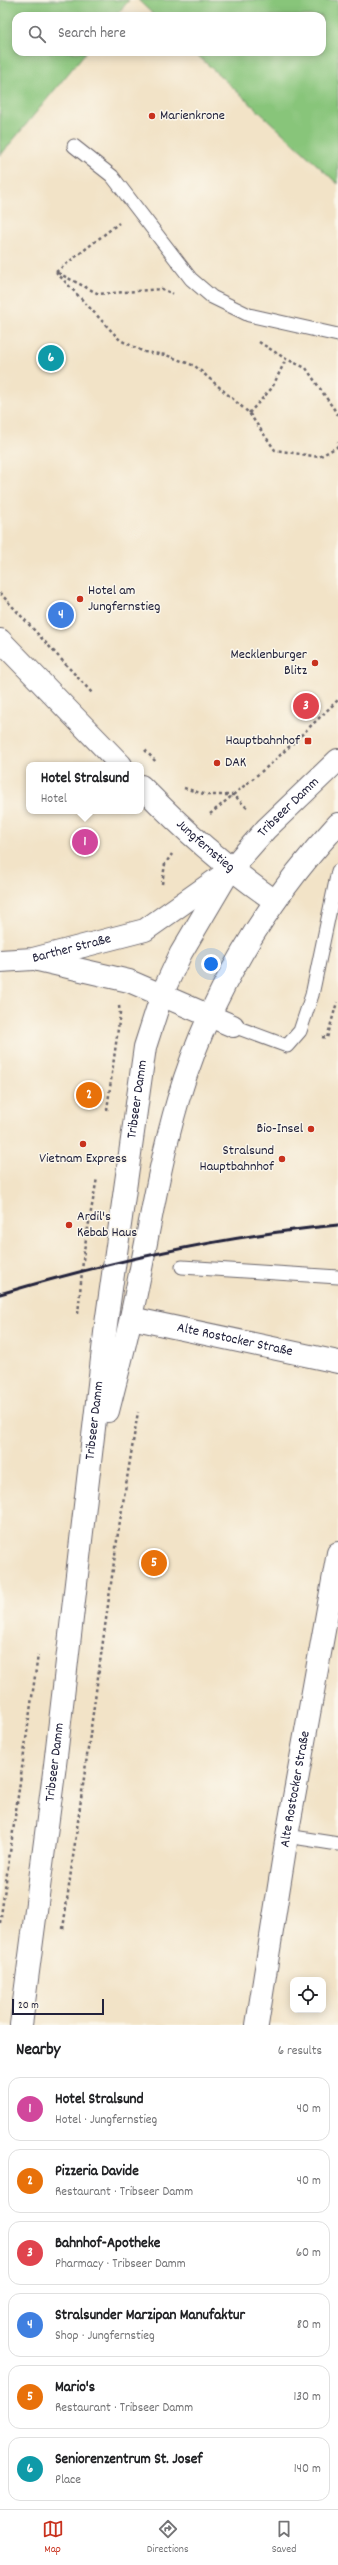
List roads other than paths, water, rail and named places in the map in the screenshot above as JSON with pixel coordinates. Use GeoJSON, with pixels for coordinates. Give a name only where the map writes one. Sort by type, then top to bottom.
{"type":"FeatureCollection","features":[{"type":"Feature","properties":{"kind":"main road"},"geometry":{"type":"LineString","coordinates":[[0,640],[118,762]]}},
{"type":"Feature","properties":{"kind":"main road","name":"Tribseer Damm"},"geometry":{"type":"LineString","coordinates":[[21,2025],[86,1500],[106,1324],[145,1047],[162,994],[181,953],[230,870],[266,829],[338,760]]}},
{"type":"Feature","properties":{"kind":"main road","name":"Jungfernstieg"},"geometry":{"type":"LineString","coordinates":[[144,789],[190,836],[230,870],[275,901]]}},
{"type":"Feature","properties":{"kind":"main road","name":"Tribseer Damm"},"geometry":{"type":"LineString","coordinates":[[86,1500],[131,1318],[163,1153],[178,1098],[211,1016],[244,950],[275,901],[301,867],[338,824]]}},
{"type":"Feature","properties":{"kind":"main road","name":"Barther Straße"},"geometry":{"type":"LineString","coordinates":[[33,959],[145,930],[230,870]]}},
{"type":"Feature","properties":{"kind":"main road"},"geometry":{"type":"LineString","coordinates":[[0,961],[33,959]]}},
{"type":"Feature","properties":{"kind":"main road","name":"Barther Straße"},"geometry":{"type":"LineString","coordinates":[[33,959],[129,981],[233,1026]]}},
{"type":"Feature","properties":{"kind":"main road","name":"Alte Rostocker Straße"},"geometry":{"type":"LineString","coordinates":[[131,1318],[338,1362]]}},
{"type":"Feature","properties":{"kind":"main road","name":"Alte Rostocker Straße"},"geometry":{"type":"LineString","coordinates":[[257,2025],[287,1836],[338,1553]]}},
{"type":"Feature","properties":{"kind":"lane"},"geometry":{"type":"LineString","coordinates":[[74,146],[112,176],[191,279],[212,297],[249,315],[338,336]]}},
{"type":"Feature","properties":{"kind":"lane"},"geometry":{"type":"LineString","coordinates":[[233,1026],[288,1046],[300,1031],[312,995],[338,871]]}},
{"type":"Feature","properties":{"kind":"lane"},"geometry":{"type":"LineString","coordinates":[[182,1267],[338,1277]]}},
{"type":"Feature","properties":{"kind":"lane"},"geometry":{"type":"LineString","coordinates":[[287,1836],[338,1844]]}},
{"type":"Feature","properties":{"kind":"railway"},"geometry":{"type":"LineString","coordinates":[[0,1294],[83,1271],[168,1251],[252,1236],[338,1225]]}},
{"type":"Feature","properties":{"kind":"place","name":"Marienkrone"},"geometry":{"type":"Point","coordinates":[152,116]}},
{"type":"Feature","properties":{"kind":"place","name":"Seniorenzentrum St. Josef"},"geometry":{"type":"Point","coordinates":[51,358]}},
{"type":"Feature","properties":{"kind":"place","name":"Hotel am Jungfernstieg"},"geometry":{"type":"Point","coordinates":[80,599]}},
{"type":"Feature","properties":{"kind":"place","name":"Stralsunder Marzipan Manufaktur"},"geometry":{"type":"Point","coordinates":[61,615]}},
{"type":"Feature","properties":{"kind":"place","name":"Mecklenburger Blitz"},"geometry":{"type":"Point","coordinates":[315,663]}},
{"type":"Feature","properties":{"kind":"place","name":"Bahnhof-Apotheke"},"geometry":{"type":"Point","coordinates":[306,706]}},
{"type":"Feature","properties":{"kind":"place","name":"Hauptbahnhof"},"geometry":{"type":"Point","coordinates":[308,741]}},
{"type":"Feature","properties":{"kind":"place","name":"DAK"},"geometry":{"type":"Point","coordinates":[217,763]}},
{"type":"Feature","properties":{"kind":"place","name":"Hotel Stralsund"},"geometry":{"type":"Point","coordinates":[85,842]}},
{"type":"Feature","properties":{"kind":"place","name":"Pizzeria Davide"},"geometry":{"type":"Point","coordinates":[89,1095]}},
{"type":"Feature","properties":{"kind":"place","name":"Bio-Insel"},"geometry":{"type":"Point","coordinates":[311,1129]}},
{"type":"Feature","properties":{"kind":"place","name":"Vietnam Express"},"geometry":{"type":"Point","coordinates":[83,1144]}},
{"type":"Feature","properties":{"kind":"place","name":"Stralsund Hauptbahnhof"},"geometry":{"type":"Point","coordinates":[282,1159]}},
{"type":"Feature","properties":{"kind":"place","name":"Ardil's Kebab Haus"},"geometry":{"type":"Point","coordinates":[69,1225]}},
{"type":"Feature","properties":{"kind":"place","name":"Mario's"},"geometry":{"type":"Point","coordinates":[154,1563]}}]}
